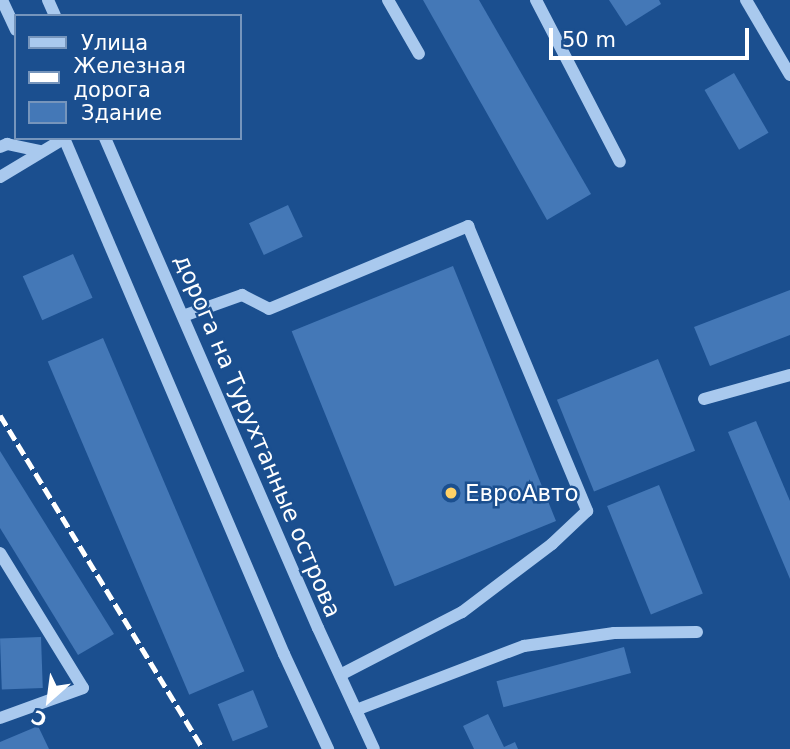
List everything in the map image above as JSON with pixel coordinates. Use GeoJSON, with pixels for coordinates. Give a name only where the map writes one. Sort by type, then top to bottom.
{"type":"FeatureCollection","features":[{"type":"Feature","properties":{"kind":"street"},"geometry":{"type":"LineString","coordinates":[[2,0],[14,26]]}},
{"type":"Feature","properties":{"kind":"street"},"geometry":{"type":"LineString","coordinates":[[388,0],[419,54]]}},
{"type":"Feature","properties":{"kind":"street"},"geometry":{"type":"LineString","coordinates":[[536,0],[620,162]]}},
{"type":"Feature","properties":{"kind":"street"},"geometry":{"type":"LineString","coordinates":[[746,0],[790,75]]}},
{"type":"Feature","properties":{"kind":"street"},"geometry":{"type":"LineString","coordinates":[[0,177],[22,166],[60,140]]}},
{"type":"Feature","properties":{"kind":"street"},"geometry":{"type":"LineString","coordinates":[[65,140],[284,654],[328,749]]}},
{"type":"Feature","properties":{"kind":"street","name":"дорога на Турухтанные острова"},"geometry":{"type":"LineString","coordinates":[[107,140],[374,749]]}},
{"type":"Feature","properties":{"kind":"street"},"geometry":{"type":"LineString","coordinates":[[0,147],[7,144],[39,152]]}},
{"type":"Feature","properties":{"kind":"street"},"geometry":{"type":"LineString","coordinates":[[183,316],[242,295],[269,309],[468,226],[587,511],[552,544],[462,612],[340,675]]}},
{"type":"Feature","properties":{"kind":"street"},"geometry":{"type":"LineString","coordinates":[[704,399],[790,375]]}},
{"type":"Feature","properties":{"kind":"street"},"geometry":{"type":"LineString","coordinates":[[0,553],[83,688],[0,718]]}},
{"type":"Feature","properties":{"kind":"street"},"geometry":{"type":"LineString","coordinates":[[356,710],[524,646],[614,633],[697,632]]}},
{"type":"Feature","properties":{"kind":"building"},"geometry":{"type":"Polygon","coordinates":[[[423,0],[479,0],[591,194],[547,220],[423,0]]]}},
{"type":"Feature","properties":{"kind":"building"},"geometry":{"type":"Polygon","coordinates":[[[609,0],[659,0],[661,4],[626,26],[609,0]]]}},
{"type":"Feature","properties":{"kind":"building"},"geometry":{"type":"Polygon","coordinates":[[[734,73],[768,133],[739,150],[705,90],[734,73]]]}},
{"type":"Feature","properties":{"kind":"building"},"geometry":{"type":"Polygon","coordinates":[[[288,205],[303,237],[264,255],[249,223],[288,205]]]}},
{"type":"Feature","properties":{"kind":"building"},"geometry":{"type":"Polygon","coordinates":[[[73,254],[93,298],[42,320],[23,276],[73,254]]]}},
{"type":"Feature","properties":{"kind":"building"},"geometry":{"type":"Polygon","coordinates":[[[453,266],[556,521],[395,586],[292,331],[453,266]]]}},
{"type":"Feature","properties":{"kind":"building"},"geometry":{"type":"Polygon","coordinates":[[[790,290],[790,335],[710,366],[694,327],[790,290]]]}},
{"type":"Feature","properties":{"kind":"building"},"geometry":{"type":"Polygon","coordinates":[[[103,338],[244,671],[189,695],[48,361],[103,338]]]}},
{"type":"Feature","properties":{"kind":"building"},"geometry":{"type":"Polygon","coordinates":[[[658,359],[695,451],[594,492],[557,400],[658,359]]]}},
{"type":"Feature","properties":{"kind":"building"},"geometry":{"type":"Polygon","coordinates":[[[756,421],[790,501],[790,579],[728,432],[756,421]]]}},
{"type":"Feature","properties":{"kind":"building"},"geometry":{"type":"Polygon","coordinates":[[[0,451],[114,634],[78,655],[0,528],[0,451]]]}},
{"type":"Feature","properties":{"kind":"building"},"geometry":{"type":"Polygon","coordinates":[[[659,485],[703,593],[651,614],[607,506],[659,485]]]}},
{"type":"Feature","properties":{"kind":"building"},"geometry":{"type":"Polygon","coordinates":[[[41,637],[43,688],[2,689],[0,638],[41,637]]]}},
{"type":"Feature","properties":{"kind":"building"},"geometry":{"type":"Polygon","coordinates":[[[624,647],[631,673],[503,707],[496,681],[624,647]]]}},
{"type":"Feature","properties":{"kind":"building"},"geometry":{"type":"Polygon","coordinates":[[[253,690],[268,727],[233,741],[218,704],[253,690]]]}},
{"type":"Feature","properties":{"kind":"building"},"geometry":{"type":"Polygon","coordinates":[[[488,714],[504,747],[515,742],[518,749],[474,749],[463,726],[488,714]]]}},
{"type":"Feature","properties":{"kind":"building"},"geometry":{"type":"Polygon","coordinates":[[[38,726],[49,749],[0,749],[0,742],[38,726]]]}},
{"type":"Feature","properties":{"kind":"railway"},"geometry":{"type":"LineString","coordinates":[[0,415],[203,749]]}},
{"type":"Feature","properties":{"kind":"place","name":"ЕвроАвто"},"geometry":{"type":"Point","coordinates":[451,493]}}]}
